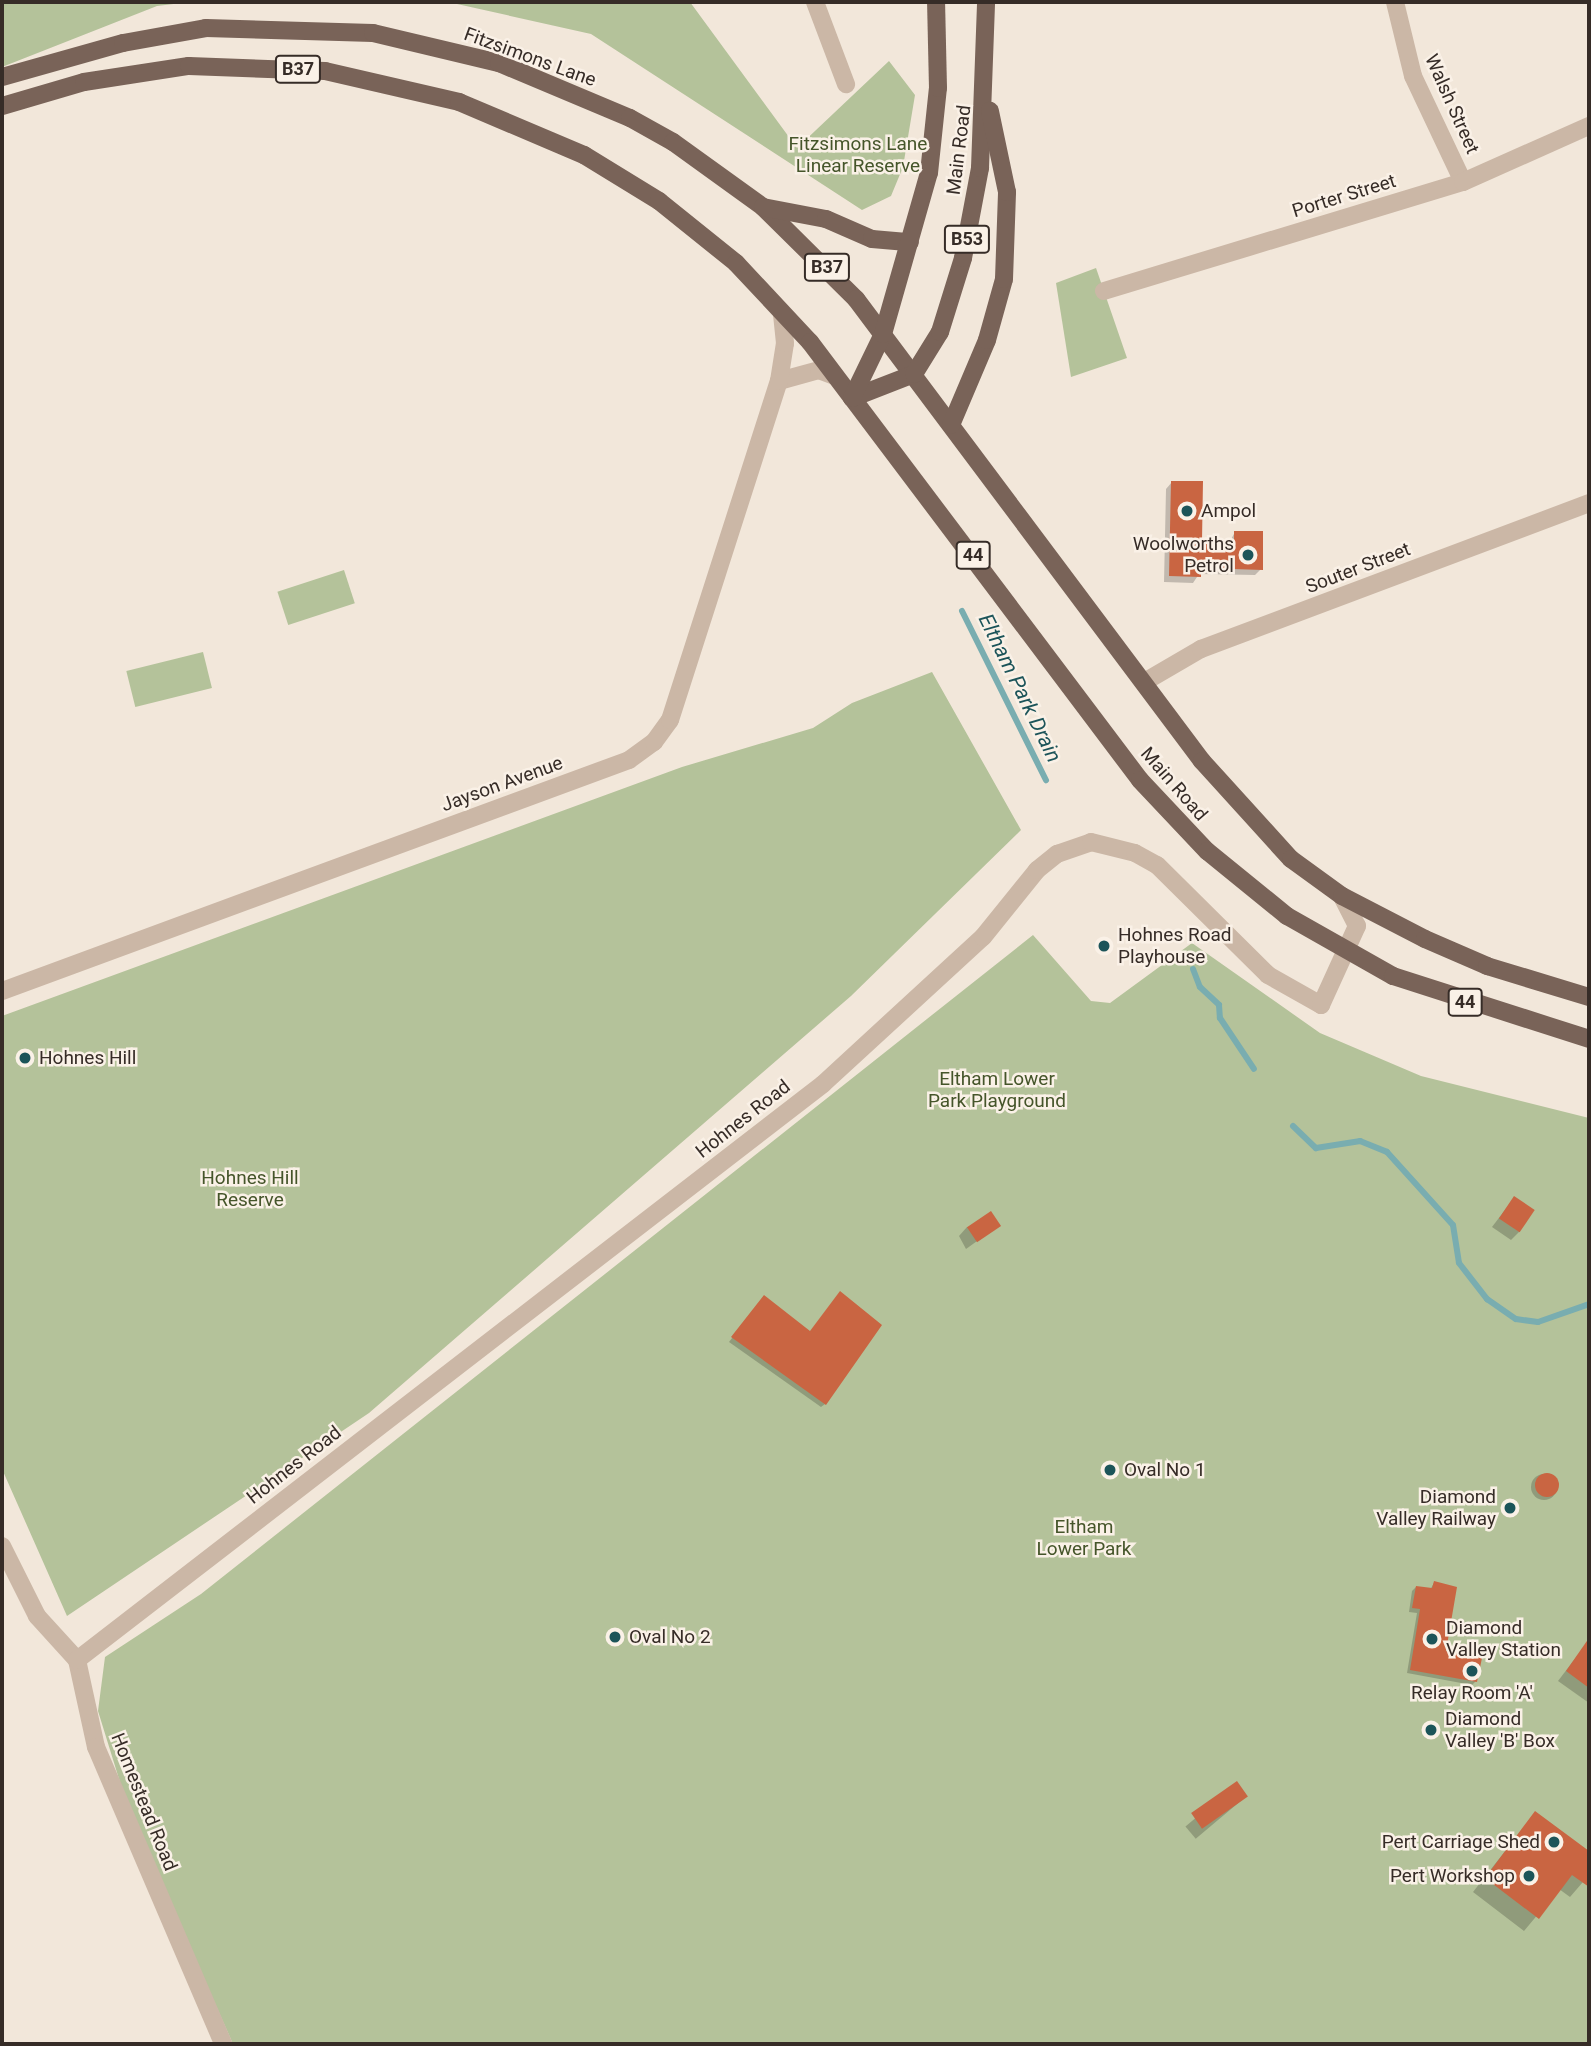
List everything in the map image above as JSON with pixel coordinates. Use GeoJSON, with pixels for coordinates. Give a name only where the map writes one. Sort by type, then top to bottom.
{"type":"FeatureCollection","features":[{"type":"Feature","properties":{"kind":"main road","name":"Main Road"},"geometry":{"type":"LineString","coordinates":[[936,2],[933,141],[911,242],[883,334],[852,398],[1169,813],[1246,885],[1346,951],[1447,997],[1589,1039]]}},
{"type":"Feature","properties":{"kind":"main road","name":"Main Road"},"geometry":{"type":"LineString","coordinates":[[914,374],[940,332],[963,258],[980,168],[986,94],[986,2]]}},
{"type":"Feature","properties":{"kind":"main road","name":"Fitzsimons Lane"},"geometry":{"type":"LineString","coordinates":[[2,78],[123,43],[206,28],[306,28],[422,42],[499,63],[630,118],[694,156],[763,207],[831,271],[883,334]]}},
{"type":"Feature","properties":{"kind":"main road","name":"B37"},"geometry":{"type":"LineString","coordinates":[[2,106],[84,82],[189,66],[325,71],[387,83],[505,118],[584,155],[697,232],[736,263],[782,313],[852,398]]}},
{"type":"Feature","properties":{"kind":"main road"},"geometry":{"type":"LineString","coordinates":[[951,425],[997,312],[1008,237],[1007,192],[986,94]]}},
{"type":"Feature","properties":{"kind":"main road"},"geometry":{"type":"LineString","coordinates":[[763,207],[826,219],[872,239],[911,242]]}},
{"type":"Feature","properties":{"kind":"main road","name":"Main Road"},"geometry":{"type":"LineString","coordinates":[[883,334],[1238,805],[1291,859],[1342,897],[1487,966],[1589,998]]}},
{"type":"Feature","properties":{"kind":"main road"},"geometry":{"type":"LineString","coordinates":[[852,398],[914,374]]}},
{"type":"Feature","properties":{"kind":"street"},"geometry":{"type":"LineString","coordinates":[[815,2],[846,84]]}},
{"type":"Feature","properties":{"kind":"street","name":"Walsh Street"},"geometry":{"type":"LineString","coordinates":[[1395,2],[1413,76],[1463,182]]}},
{"type":"Feature","properties":{"kind":"street","name":"Porter Street"},"geometry":{"type":"LineString","coordinates":[[1104,291],[1463,182],[1589,125]]}},
{"type":"Feature","properties":{"kind":"street","name":"Jayson Avenue"},"geometry":{"type":"LineString","coordinates":[[2,991],[629,760],[654,742],[670,720],[779,381],[785,343],[782,313]]}},
{"type":"Feature","properties":{"kind":"street"},"geometry":{"type":"LineString","coordinates":[[779,381],[819,370],[835,376]]}},
{"type":"Feature","properties":{"kind":"street","name":"Souter Street"},"geometry":{"type":"LineString","coordinates":[[1146,681],[1201,649],[1589,503]]}},
{"type":"Feature","properties":{"kind":"street","name":"Hohnes Road"},"geometry":{"type":"LineString","coordinates":[[77,1660],[823,1084],[974,946],[1037,870],[1057,853],[1091,842],[1135,853],[1157,865],[1268,975],[1321,1005],[1357,926],[1342,897]]}},
{"type":"Feature","properties":{"kind":"street","name":"Homestead Road"},"geometry":{"type":"LineString","coordinates":[[2,1546],[37,1616],[77,1660],[96,1747],[223,2044]]}},
{"type":"Feature","properties":{"kind":"green space"},"geometry":{"type":"Polygon","coordinates":[[[2,2],[190,2],[157,6],[2,67],[2,2]]]}},
{"type":"Feature","properties":{"kind":"green space","name":"Fitzsimons Lane Linear Reserve"},"geometry":{"type":"Polygon","coordinates":[[[448,2],[690,2],[797,148],[889,61],[915,95],[903,167],[891,196],[862,210],[591,34],[448,2]]]}},
{"type":"Feature","properties":{"kind":"green space"},"geometry":{"type":"Polygon","coordinates":[[[1096,268],[1127,358],[1071,377],[1056,283],[1096,268]]]}},
{"type":"Feature","properties":{"kind":"green space"},"geometry":{"type":"Polygon","coordinates":[[[344,570],[355,603],[288,625],[277,592],[344,570]]]}},
{"type":"Feature","properties":{"kind":"green space"},"geometry":{"type":"Polygon","coordinates":[[[203,652],[212,688],[135,707],[126,671],[203,652]]]}},
{"type":"Feature","properties":{"kind":"green space","name":"Hohnes Hill Reserve"},"geometry":{"type":"Polygon","coordinates":[[[932,672],[1021,830],[851,996],[369,1413],[67,1616],[2,1469],[2,1016],[682,767],[813,728],[852,703],[932,672]]]}},
{"type":"Feature","properties":{"kind":"green space","name":"Eltham Lower Park"},"geometry":{"type":"Polygon","coordinates":[[[1033,935],[1091,1001],[1110,1003],[1192,943],[1320,1033],[1421,1076],[1589,1118],[1589,2044],[233,2044],[128,1808],[98,1711],[105,1657],[201,1594],[1033,935]]]}},
{"type":"Feature","properties":{"kind":"building","name":"Ampol"},"geometry":{"type":"Polygon","coordinates":[[[1171,481],[1203,481],[1202,541],[1234,542],[1234,531],[1263,531],[1263,570],[1201,568],[1201,577],[1169,576],[1171,481]]]}},
{"type":"Feature","properties":{"kind":"building"},"geometry":{"type":"Polygon","coordinates":[[[1514,1196],[1535,1210],[1520,1232],[1499,1218],[1514,1196]]]}},
{"type":"Feature","properties":{"kind":"building"},"geometry":{"type":"Polygon","coordinates":[[[991,1211],[1001,1226],[977,1242],[967,1227],[991,1211]]]}},
{"type":"Feature","properties":{"kind":"building"},"geometry":{"type":"Polygon","coordinates":[[[840,1291],[882,1325],[826,1405],[731,1337],[764,1295],[810,1331],[840,1291]]]}},
{"type":"Feature","properties":{"kind":"building"},"geometry":{"type":"Polygon","coordinates":[[[1547,1473],[1556,1476],[1559,1485],[1556,1494],[1547,1497],[1538,1494],[1535,1485],[1538,1476],[1547,1473]]]}},
{"type":"Feature","properties":{"kind":"building","name":"Diamond Valley Station"},"geometry":{"type":"Polygon","coordinates":[[[1434,1581],[1457,1587],[1446,1651],[1482,1658],[1477,1682],[1410,1670],[1420,1609],[1412,1608],[1416,1586],[1432,1588],[1434,1581]]]}},
{"type":"Feature","properties":{"kind":"building"},"geometry":{"type":"Polygon","coordinates":[[[1589,1638],[1589,1688],[1566,1671],[1589,1638]]]}},
{"type":"Feature","properties":{"kind":"building"},"geometry":{"type":"Polygon","coordinates":[[[1237,1781],[1248,1797],[1202,1829],[1191,1813],[1237,1781]]]}},
{"type":"Feature","properties":{"kind":"building","name":"Pert Workshop"},"geometry":{"type":"Polygon","coordinates":[[[1535,1811],[1589,1851],[1589,1887],[1572,1875],[1539,1919],[1485,1878],[1535,1811]]]}},
{"type":"Feature","properties":{"kind":"waterway","name":"Eltham Park Drain"},"geometry":{"type":"LineString","coordinates":[[962,611],[1046,780]]}},
{"type":"Feature","properties":{"kind":"waterway","name":"Eltham Park Drain"},"geometry":{"type":"LineString","coordinates":[[1193,969],[1200,987],[1219,1005],[1220,1018],[1254,1069]]}},
{"type":"Feature","properties":{"kind":"waterway"},"geometry":{"type":"LineString","coordinates":[[1293,1126],[1316,1148],[1360,1141],[1387,1152],[1453,1225],[1459,1263],[1487,1299],[1516,1319],[1538,1322],[1589,1304]]}},
{"type":"Feature","properties":{"kind":"place","name":"Ampol"},"geometry":{"type":"Point","coordinates":[1187,511]}},
{"type":"Feature","properties":{"kind":"place","name":"Woolworths Petrol"},"geometry":{"type":"Point","coordinates":[1248,555]}},
{"type":"Feature","properties":{"kind":"place","name":"Hohnes Road Playhouse"},"geometry":{"type":"Point","coordinates":[1104,946]}},
{"type":"Feature","properties":{"kind":"place","name":"Hohnes Hill"},"geometry":{"type":"Point","coordinates":[25,1058]}},
{"type":"Feature","properties":{"kind":"place","name":"Oval No 1"},"geometry":{"type":"Point","coordinates":[1110,1470]}},
{"type":"Feature","properties":{"kind":"place","name":"Diamond Valley Railway"},"geometry":{"type":"Point","coordinates":[1510,1508]}},
{"type":"Feature","properties":{"kind":"place","name":"Oval No 2"},"geometry":{"type":"Point","coordinates":[615,1637]}},
{"type":"Feature","properties":{"kind":"place","name":"Diamond Valley Station"},"geometry":{"type":"Point","coordinates":[1432,1639]}},
{"type":"Feature","properties":{"kind":"place","name":"Relay Room 'A'"},"geometry":{"type":"Point","coordinates":[1472,1671]}},
{"type":"Feature","properties":{"kind":"place","name":"Diamond Valley 'B' Box"},"geometry":{"type":"Point","coordinates":[1431,1730]}},
{"type":"Feature","properties":{"kind":"place","name":"Pert Carriage Shed"},"geometry":{"type":"Point","coordinates":[1554,1842]}},
{"type":"Feature","properties":{"kind":"place","name":"Pert Workshop"},"geometry":{"type":"Point","coordinates":[1529,1876]}},
{"type":"Feature","properties":{"kind":"park label","name":"Eltham Lower Park Playground"},"geometry":{"type":"Point","coordinates":[997,1090]}}]}
